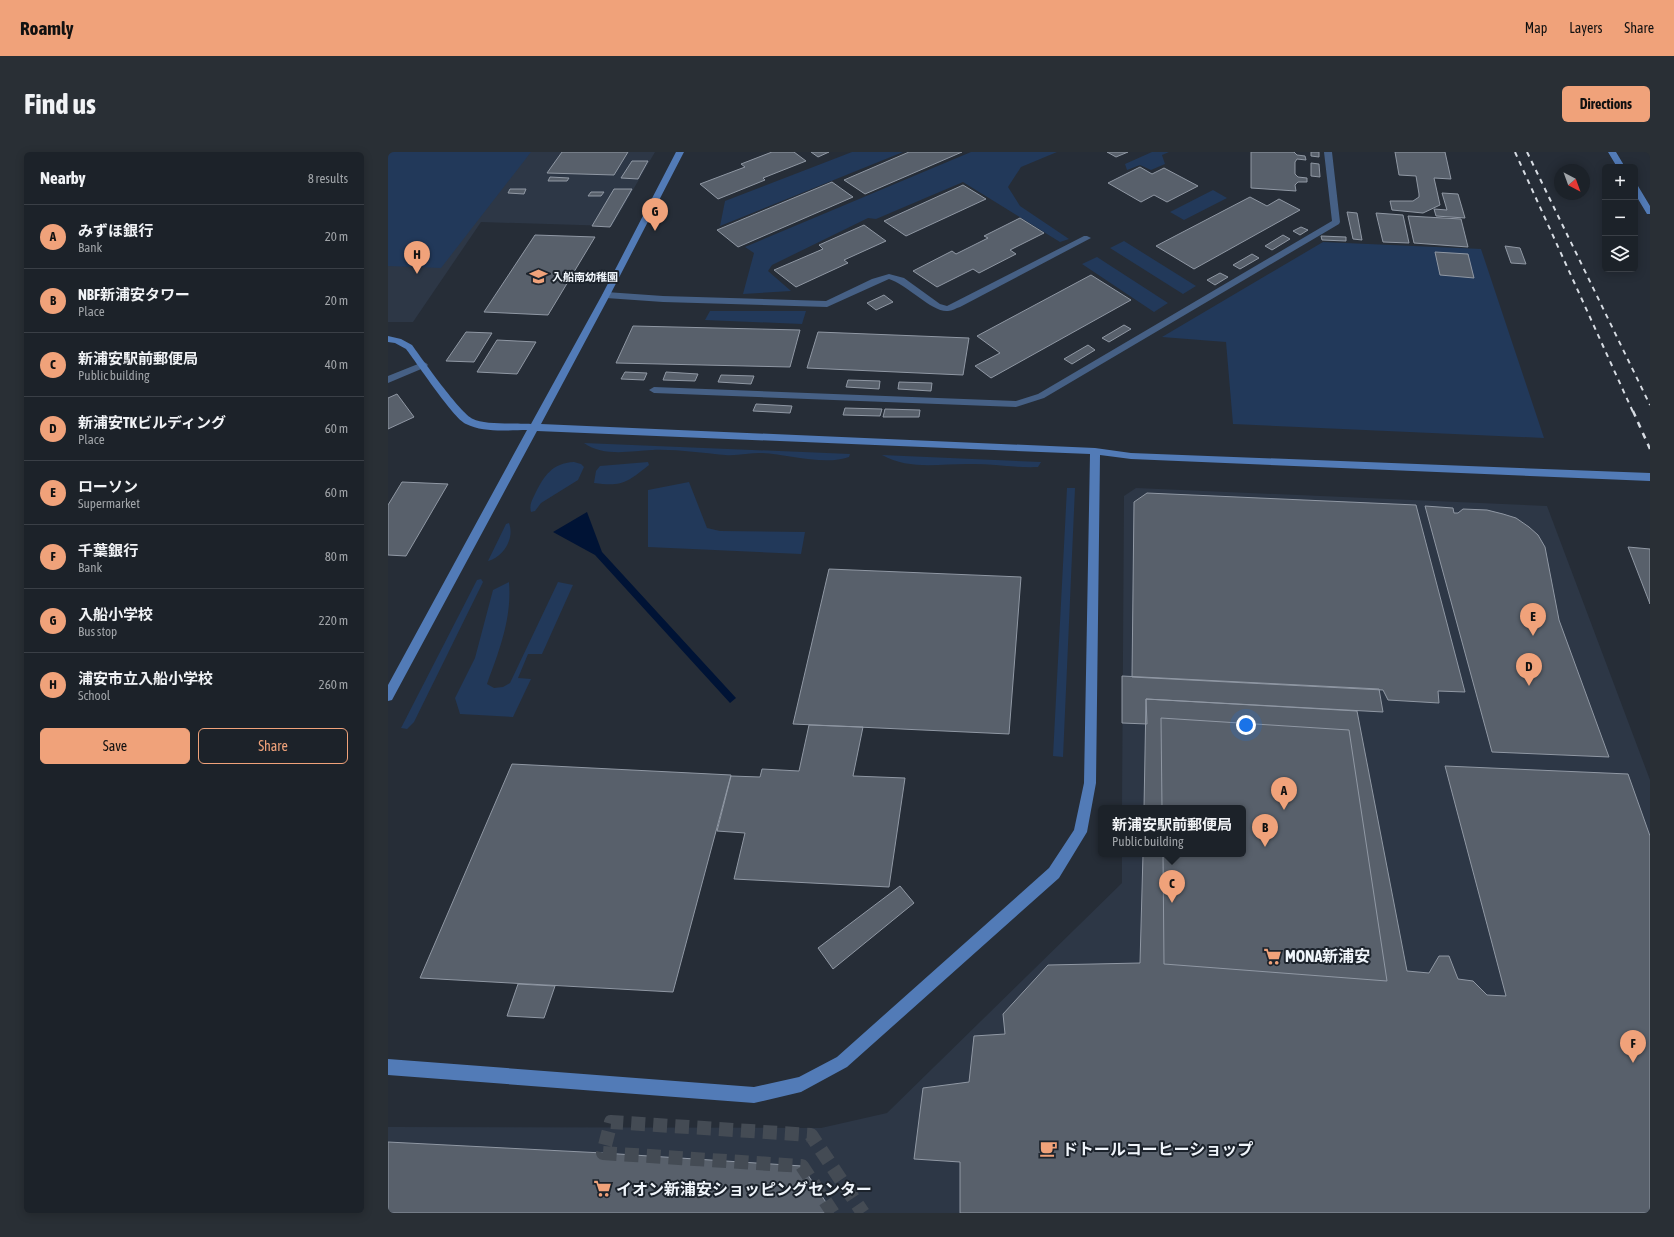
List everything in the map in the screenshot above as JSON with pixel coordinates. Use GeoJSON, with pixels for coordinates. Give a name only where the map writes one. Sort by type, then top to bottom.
{"type":"FeatureCollection","features":[{"type":"Feature","properties":{"kind":"street"},"geometry":{"type":"LineString","coordinates":[[388,696],[606,294],[680,152]]}},
{"type":"Feature","properties":{"kind":"street"},"geometry":{"type":"LineString","coordinates":[[1612,152],[1619,164]]}},
{"type":"Feature","properties":{"kind":"street"},"geometry":{"type":"LineString","coordinates":[[1638,193],[1650,212]]}},
{"type":"Feature","properties":{"kind":"street"},"geometry":{"type":"LineString","coordinates":[[388,339],[398,341],[409,347],[458,410],[468,421],[479,425],[1095,451],[1131,456],[1650,477]]}},
{"type":"Feature","properties":{"kind":"street"},"geometry":{"type":"LineString","coordinates":[[388,1067],[754,1095],[801,1084],[842,1062],[1054,873],[1080,832],[1090,783],[1095,451]]}},
{"type":"Feature","properties":{"kind":"lane"},"geometry":{"type":"LineString","coordinates":[[654,390],[1016,404],[1041,396],[1336,222],[1328,152]]}},
{"type":"Feature","properties":{"kind":"lane"},"geometry":{"type":"LineString","coordinates":[[606,294],[663,299],[827,304],[875,281],[889,276],[901,280],[937,306],[947,309],[1087,238]]}},
{"type":"Feature","properties":{"kind":"lane"},"geometry":{"type":"LineString","coordinates":[[388,380],[424,365]]}},
{"type":"Feature","properties":{"kind":"shaded area"},"geometry":{"type":"Polygon","coordinates":[[[388,152],[655,152],[612,226],[481,222],[413,322],[388,322],[388,152]]]}},
{"type":"Feature","properties":{"kind":"shaded area"},"geometry":{"type":"Polygon","coordinates":[[[388,152],[531,152],[441,268],[388,266],[388,152]]]}},
{"type":"Feature","properties":{"kind":"shaded area"},"geometry":{"type":"Polygon","coordinates":[[[852,152],[903,152],[720,226],[725,201],[852,152]]]}},
{"type":"Feature","properties":{"kind":"shaded area"},"geometry":{"type":"Polygon","coordinates":[[[971,152],[1057,152],[1021,167],[1008,187],[1020,206],[1069,239],[1060,242],[963,182],[876,219],[868,218],[772,265],[768,271],[791,291],[743,294],[754,253],[745,247],[971,152]]]}},
{"type":"Feature","properties":{"kind":"shaded area"},"geometry":{"type":"Polygon","coordinates":[[[1152,152],[1169,152],[1162,155],[1165,164],[1151,170],[1140,165],[1127,170],[1125,164],[1152,152]]]}},
{"type":"Feature","properties":{"kind":"shaded area"},"geometry":{"type":"Polygon","coordinates":[[[1213,190],[1227,198],[1184,220],[1170,212],[1213,190]]]}},
{"type":"Feature","properties":{"kind":"shaded area"},"geometry":{"type":"Polygon","coordinates":[[[1124,241],[1196,286],[1183,294],[1110,248],[1124,241]]]}},
{"type":"Feature","properties":{"kind":"shaded area"},"geometry":{"type":"Polygon","coordinates":[[[1323,242],[1481,249],[1544,438],[1233,424],[1226,342],[1162,337],[1323,242]]]}},
{"type":"Feature","properties":{"kind":"shaded area"},"geometry":{"type":"Polygon","coordinates":[[[1097,257],[1168,303],[1154,312],[1082,264],[1097,257]]]}},
{"type":"Feature","properties":{"kind":"shaded area"},"geometry":{"type":"Polygon","coordinates":[[[710,311],[806,311],[802,324],[705,320],[710,311]]]}},
{"type":"Feature","properties":{"kind":"shaded area"},"geometry":{"type":"Polygon","coordinates":[[[584,443],[850,454],[849,457],[839,459],[817,460],[761,453],[730,455],[661,450],[608,452],[584,443]]]}},
{"type":"Feature","properties":{"kind":"shaded area"},"geometry":{"type":"Polygon","coordinates":[[[882,455],[1041,462],[1038,467],[973,464],[915,465],[893,460],[882,455]]]}},
{"type":"Feature","properties":{"kind":"shaded area"},"geometry":{"type":"Polygon","coordinates":[[[574,462],[581,464],[584,467],[578,480],[541,503],[535,511],[531,512],[530,507],[532,500],[545,476],[560,465],[574,462]]]}},
{"type":"Feature","properties":{"kind":"shaded area"},"geometry":{"type":"Polygon","coordinates":[[[648,462],[649,465],[635,476],[624,482],[618,484],[594,483],[596,471],[600,466],[648,462]]]}},
{"type":"Feature","properties":{"kind":"shaded area"},"geometry":{"type":"Polygon","coordinates":[[[689,482],[707,528],[720,531],[805,532],[801,554],[648,547],[648,490],[689,482]]]}},
{"type":"Feature","properties":{"kind":"shaded area"},"geometry":{"type":"Polygon","coordinates":[[[1067,488],[1075,488],[1063,757],[1053,756],[1067,488]]]}},
{"type":"Feature","properties":{"kind":"shaded area"},"geometry":{"type":"Polygon","coordinates":[[[1136,488],[1547,506],[1650,780],[1650,1213],[388,1213],[388,1127],[821,1128],[887,1113],[1122,883],[1122,857],[1246,857],[1246,805],[1122,805],[1124,496],[1136,488]]]}},
{"type":"Feature","properties":{"kind":"shaded area"},"geometry":{"type":"Polygon","coordinates":[[[587,512],[602,552],[736,698],[730,703],[595,555],[553,532],[587,512]]]}},
{"type":"Feature","properties":{"kind":"shaded area"},"geometry":{"type":"Polygon","coordinates":[[[509,523],[509,541],[498,556],[488,561],[506,524],[509,523]]]}},
{"type":"Feature","properties":{"kind":"shaded area"},"geometry":{"type":"Polygon","coordinates":[[[481,579],[483,582],[414,722],[407,729],[401,728],[477,580],[481,579]]]}},
{"type":"Feature","properties":{"kind":"shaded area"},"geometry":{"type":"Polygon","coordinates":[[[509,582],[509,609],[507,622],[487,684],[494,688],[503,687],[510,683],[558,582],[573,585],[542,654],[528,654],[518,678],[531,679],[513,717],[460,714],[455,698],[475,658],[493,590],[509,582]]]}},
{"type":"Feature","properties":{"kind":"building"},"geometry":{"type":"Polygon","coordinates":[[[562,152],[628,152],[614,175],[547,173],[562,152]]]}},
{"type":"Feature","properties":{"kind":"building"},"geometry":{"type":"Polygon","coordinates":[[[772,152],[794,152],[806,161],[763,178],[765,180],[718,199],[700,184],[745,167],[741,164],[772,152]]]}},
{"type":"Feature","properties":{"kind":"building"},"geometry":{"type":"Polygon","coordinates":[[[811,152],[829,152],[818,157],[811,152]]]}},
{"type":"Feature","properties":{"kind":"building"},"geometry":{"type":"Polygon","coordinates":[[[909,152],[962,152],[865,194],[844,180],[909,152]]]}},
{"type":"Feature","properties":{"kind":"building"},"geometry":{"type":"Polygon","coordinates":[[[1107,152],[1128,152],[1116,157],[1107,152]]]}},
{"type":"Feature","properties":{"kind":"building"},"geometry":{"type":"Polygon","coordinates":[[[1251,152],[1294,152],[1297,155],[1305,156],[1306,160],[1297,159],[1295,162],[1295,174],[1298,177],[1307,178],[1307,182],[1298,182],[1295,185],[1296,191],[1251,188],[1251,152]]]}},
{"type":"Feature","properties":{"kind":"building"},"geometry":{"type":"Polygon","coordinates":[[[1311,152],[1319,152],[1319,157],[1311,156],[1311,152]]]}},
{"type":"Feature","properties":{"kind":"building"},"geometry":{"type":"Polygon","coordinates":[[[1395,152],[1445,152],[1451,179],[1434,178],[1440,205],[1423,213],[1392,210],[1390,201],[1413,201],[1419,197],[1416,176],[1399,175],[1395,152]]]}},
{"type":"Feature","properties":{"kind":"building"},"geometry":{"type":"Polygon","coordinates":[[[632,161],[648,161],[638,179],[621,178],[632,161]]]}},
{"type":"Feature","properties":{"kind":"building"},"geometry":{"type":"Polygon","coordinates":[[[1311,163],[1319,164],[1320,177],[1311,176],[1311,163]]]}},
{"type":"Feature","properties":{"kind":"building"},"geometry":{"type":"Polygon","coordinates":[[[1140,167],[1152,174],[1164,168],[1198,186],[1167,202],[1154,195],[1141,202],[1108,183],[1140,167]]]}},
{"type":"Feature","properties":{"kind":"building"},"geometry":{"type":"Polygon","coordinates":[[[550,177],[569,178],[567,181],[548,181],[550,177]]]}},
{"type":"Feature","properties":{"kind":"building"},"geometry":{"type":"Polygon","coordinates":[[[832,182],[853,197],[738,247],[717,230],[832,182]]]}},
{"type":"Feature","properties":{"kind":"building"},"geometry":{"type":"Polygon","coordinates":[[[963,185],[986,199],[906,236],[884,221],[963,185]]]}},
{"type":"Feature","properties":{"kind":"building"},"geometry":{"type":"Polygon","coordinates":[[[510,189],[526,189],[524,194],[508,193],[510,189]]]}},
{"type":"Feature","properties":{"kind":"building"},"geometry":{"type":"Polygon","coordinates":[[[614,189],[632,189],[610,227],[592,226],[614,189]]]}},
{"type":"Feature","properties":{"kind":"building"},"geometry":{"type":"Polygon","coordinates":[[[591,192],[604,192],[601,196],[588,196],[591,192]]]}},
{"type":"Feature","properties":{"kind":"building"},"geometry":{"type":"Polygon","coordinates":[[[1442,193],[1458,194],[1465,218],[1436,216],[1434,209],[1447,210],[1442,193]]]}},
{"type":"Feature","properties":{"kind":"building"},"geometry":{"type":"Polygon","coordinates":[[[1250,197],[1267,206],[1279,199],[1300,210],[1194,269],[1156,246],[1250,197]]]}},
{"type":"Feature","properties":{"kind":"building"},"geometry":{"type":"Polygon","coordinates":[[[1347,212],[1357,213],[1362,240],[1353,239],[1347,212]]]}},
{"type":"Feature","properties":{"kind":"building"},"geometry":{"type":"Polygon","coordinates":[[[1376,213],[1403,215],[1409,243],[1383,242],[1376,213]]]}},
{"type":"Feature","properties":{"kind":"building"},"geometry":{"type":"Polygon","coordinates":[[[1408,216],[1461,219],[1468,247],[1414,243],[1408,216]]]}},
{"type":"Feature","properties":{"kind":"building"},"geometry":{"type":"Polygon","coordinates":[[[1020,218],[1044,233],[1010,250],[1016,254],[979,273],[973,269],[937,287],[913,271],[952,251],[956,254],[988,238],[984,236],[1020,218]]]}},
{"type":"Feature","properties":{"kind":"building"},"geometry":{"type":"Polygon","coordinates":[[[864,225],[886,241],[844,260],[848,263],[796,287],[774,270],[823,249],[819,245],[864,225]]]}},
{"type":"Feature","properties":{"kind":"building"},"geometry":{"type":"Polygon","coordinates":[[[1301,227],[1308,230],[1300,235],[1293,231],[1301,227]]]}},
{"type":"Feature","properties":{"kind":"building"},"geometry":{"type":"Polygon","coordinates":[[[535,235],[595,237],[548,315],[484,312],[535,235]]]}},
{"type":"Feature","properties":{"kind":"building"},"geometry":{"type":"Polygon","coordinates":[[[1283,235],[1290,239],[1272,250],[1265,246],[1283,235]]]}},
{"type":"Feature","properties":{"kind":"building"},"geometry":{"type":"Polygon","coordinates":[[[1321,236],[1346,237],[1346,241],[1322,240],[1321,236]]]}},
{"type":"Feature","properties":{"kind":"building"},"geometry":{"type":"Polygon","coordinates":[[[1505,246],[1520,248],[1526,264],[1511,263],[1505,246]]]}},
{"type":"Feature","properties":{"kind":"building"},"geometry":{"type":"Polygon","coordinates":[[[1435,252],[1468,254],[1474,278],[1440,275],[1435,252]]]}},
{"type":"Feature","properties":{"kind":"building"},"geometry":{"type":"Polygon","coordinates":[[[1252,254],[1259,258],[1240,269],[1233,265],[1252,254]]]}},
{"type":"Feature","properties":{"kind":"building"},"geometry":{"type":"Polygon","coordinates":[[[1220,273],[1228,277],[1215,285],[1207,280],[1220,273]]]}},
{"type":"Feature","properties":{"kind":"building"},"geometry":{"type":"Polygon","coordinates":[[[1091,275],[1131,300],[991,378],[975,366],[1000,353],[977,336],[1091,275]]]}},
{"type":"Feature","properties":{"kind":"building"},"geometry":{"type":"Polygon","coordinates":[[[884,295],[893,302],[876,310],[867,303],[884,295]]]}},
{"type":"Feature","properties":{"kind":"building"},"geometry":{"type":"Polygon","coordinates":[[[1124,325],[1131,329],[1109,342],[1102,338],[1124,325]]]}},
{"type":"Feature","properties":{"kind":"building"},"geometry":{"type":"Polygon","coordinates":[[[633,326],[800,330],[790,367],[616,363],[633,326]]]}},
{"type":"Feature","properties":{"kind":"building"},"geometry":{"type":"Polygon","coordinates":[[[466,332],[492,333],[474,362],[446,361],[466,332]]]}},
{"type":"Feature","properties":{"kind":"building"},"geometry":{"type":"Polygon","coordinates":[[[818,332],[969,338],[963,375],[807,368],[818,332]]]}},
{"type":"Feature","properties":{"kind":"building"},"geometry":{"type":"Polygon","coordinates":[[[497,340],[536,342],[517,374],[477,372],[497,340]]]}},
{"type":"Feature","properties":{"kind":"building"},"geometry":{"type":"Polygon","coordinates":[[[1088,345],[1095,350],[1072,364],[1064,359],[1088,345]]]}},
{"type":"Feature","properties":{"kind":"building"},"geometry":{"type":"Polygon","coordinates":[[[625,372],[647,373],[644,380],[621,379],[625,372]]]}},
{"type":"Feature","properties":{"kind":"building"},"geometry":{"type":"Polygon","coordinates":[[[666,372],[698,374],[695,381],[663,380],[666,372]]]}},
{"type":"Feature","properties":{"kind":"building"},"geometry":{"type":"Polygon","coordinates":[[[721,375],[754,376],[751,384],[718,382],[721,375]]]}},
{"type":"Feature","properties":{"kind":"building"},"geometry":{"type":"Polygon","coordinates":[[[848,380],[880,381],[879,389],[846,387],[848,380]]]}},
{"type":"Feature","properties":{"kind":"building"},"geometry":{"type":"Polygon","coordinates":[[[899,382],[932,383],[931,391],[898,389],[899,382]]]}},
{"type":"Feature","properties":{"kind":"building"},"geometry":{"type":"Polygon","coordinates":[[[397,394],[414,417],[388,429],[388,398],[397,394]]]}},
{"type":"Feature","properties":{"kind":"building"},"geometry":{"type":"Polygon","coordinates":[[[756,404],[792,406],[790,413],[753,411],[756,404]]]}},
{"type":"Feature","properties":{"kind":"building"},"geometry":{"type":"Polygon","coordinates":[[[845,408],[882,409],[880,416],[843,415],[845,408]]]}},
{"type":"Feature","properties":{"kind":"building"},"geometry":{"type":"Polygon","coordinates":[[[885,409],[920,410],[919,417],[883,417],[885,409]]]}},
{"type":"Feature","properties":{"kind":"building"},"geometry":{"type":"Polygon","coordinates":[[[402,482],[448,484],[406,556],[388,555],[388,505],[402,482]]]}},
{"type":"Feature","properties":{"kind":"building"},"geometry":{"type":"Polygon","coordinates":[[[1147,493],[1416,505],[1465,692],[1438,691],[1439,703],[1388,700],[1383,690],[1132,677],[1134,502],[1147,493]]]}},
{"type":"Feature","properties":{"kind":"building"},"geometry":{"type":"Polygon","coordinates":[[[1425,506],[1453,508],[1454,513],[1458,513],[1463,509],[1487,510],[1503,514],[1516,518],[1538,535],[1545,547],[1559,620],[1609,757],[1492,752],[1425,506]]]}},
{"type":"Feature","properties":{"kind":"building"},"geometry":{"type":"Polygon","coordinates":[[[1628,547],[1650,549],[1650,604],[1628,547]]]}},
{"type":"Feature","properties":{"kind":"building"},"geometry":{"type":"Polygon","coordinates":[[[829,569],[1021,577],[1009,734],[793,724],[829,569]]]}},
{"type":"Feature","properties":{"kind":"building"},"geometry":{"type":"Polygon","coordinates":[[[1122,676],[1379,689],[1383,712],[1146,699],[1147,724],[1122,723],[1122,676]]]}},
{"type":"Feature","properties":{"kind":"building","name":"MONA新浦安"},"geometry":{"type":"Polygon","coordinates":[[[1146,699],[1357,711],[1407,971],[1429,973],[1439,956],[1449,956],[1458,979],[1473,981],[1487,995],[1506,996],[1445,766],[1628,774],[1650,836],[1650,1213],[960,1213],[960,1162],[914,1159],[923,1088],[969,1082],[974,1036],[1005,1034],[1003,1014],[1048,965],[1140,963],[1143,857],[1246,857],[1246,805],[1144,805],[1146,699]]]}},
{"type":"Feature","properties":{"kind":"building"},"geometry":{"type":"Polygon","coordinates":[[[1161,718],[1349,730],[1387,981],[1164,964],[1163,857],[1246,857],[1246,805],[1162,805],[1161,718]]]}},
{"type":"Feature","properties":{"kind":"building"},"geometry":{"type":"Polygon","coordinates":[[[809,725],[863,727],[853,776],[905,778],[889,887],[734,879],[745,833],[717,831],[731,776],[760,777],[762,769],[799,771],[809,725]]]}},
{"type":"Feature","properties":{"kind":"building"},"geometry":{"type":"Polygon","coordinates":[[[512,764],[731,775],[673,992],[420,978],[512,764]]]}},
{"type":"Feature","properties":{"kind":"building"},"geometry":{"type":"Polygon","coordinates":[[[900,886],[914,903],[833,969],[818,948],[900,886]]]}},
{"type":"Feature","properties":{"kind":"building"},"geometry":{"type":"Polygon","coordinates":[[[518,984],[555,986],[544,1018],[507,1016],[518,984]]]}},
{"type":"Feature","properties":{"kind":"building","name":"イオン新浦安ショッピングセンター"},"geometry":{"type":"Polygon","coordinates":[[[388,1142],[603,1153],[802,1166],[833,1213],[388,1213],[388,1142]]]}},
{"type":"Feature","properties":{"kind":"tunnel"},"geometry":{"type":"LineString","coordinates":[[833,1213],[802,1166],[603,1153],[611,1122],[811,1135],[863,1213]]}},
{"type":"Feature","properties":{"kind":"railway"},"geometry":{"type":"LineString","coordinates":[[1515,152],[1633,412]]}},
{"type":"Feature","properties":{"kind":"railway"},"geometry":{"type":"LineString","coordinates":[[1527,152],[1650,405]]}},
{"type":"Feature","properties":{"kind":"railway"},"geometry":{"type":"LineString","coordinates":[[1633,411],[1650,449]]}},
{"type":"Feature","properties":{"kind":"place","name":"入船小学校"},"geometry":{"type":"Point","coordinates":[655,231]}},
{"type":"Feature","properties":{"kind":"place","name":"浦安市立入船小学校"},"geometry":{"type":"Point","coordinates":[417,274]}},
{"type":"Feature","properties":{"kind":"place","name":"入船南幼稚園"},"geometry":{"type":"Point","coordinates":[539,277]}},
{"type":"Feature","properties":{"kind":"place","name":"ローソン"},"geometry":{"type":"Point","coordinates":[1533,636]}},
{"type":"Feature","properties":{"kind":"place","name":"新浦安TKビルディング"},"geometry":{"type":"Point","coordinates":[1529,686]}},
{"type":"Feature","properties":{"kind":"place","name":"みずほ銀行"},"geometry":{"type":"Point","coordinates":[1284,810]}},
{"type":"Feature","properties":{"kind":"place","name":"NBF新浦安タワー"},"geometry":{"type":"Point","coordinates":[1265,847]}},
{"type":"Feature","properties":{"kind":"place","name":"新浦安駅前郵便局"},"geometry":{"type":"Point","coordinates":[1172,903]}},
{"type":"Feature","properties":{"kind":"place","name":"MONA新浦安"},"geometry":{"type":"Point","coordinates":[1272,956]}},
{"type":"Feature","properties":{"kind":"place","name":"千葉銀行"},"geometry":{"type":"Point","coordinates":[1633,1063]}},
{"type":"Feature","properties":{"kind":"place","name":"ドトールコーヒーショップ"},"geometry":{"type":"Point","coordinates":[1049,1149]}},
{"type":"Feature","properties":{"kind":"place","name":"イオン新浦安ショッピングセンター"},"geometry":{"type":"Point","coordinates":[603,1189]}}]}
